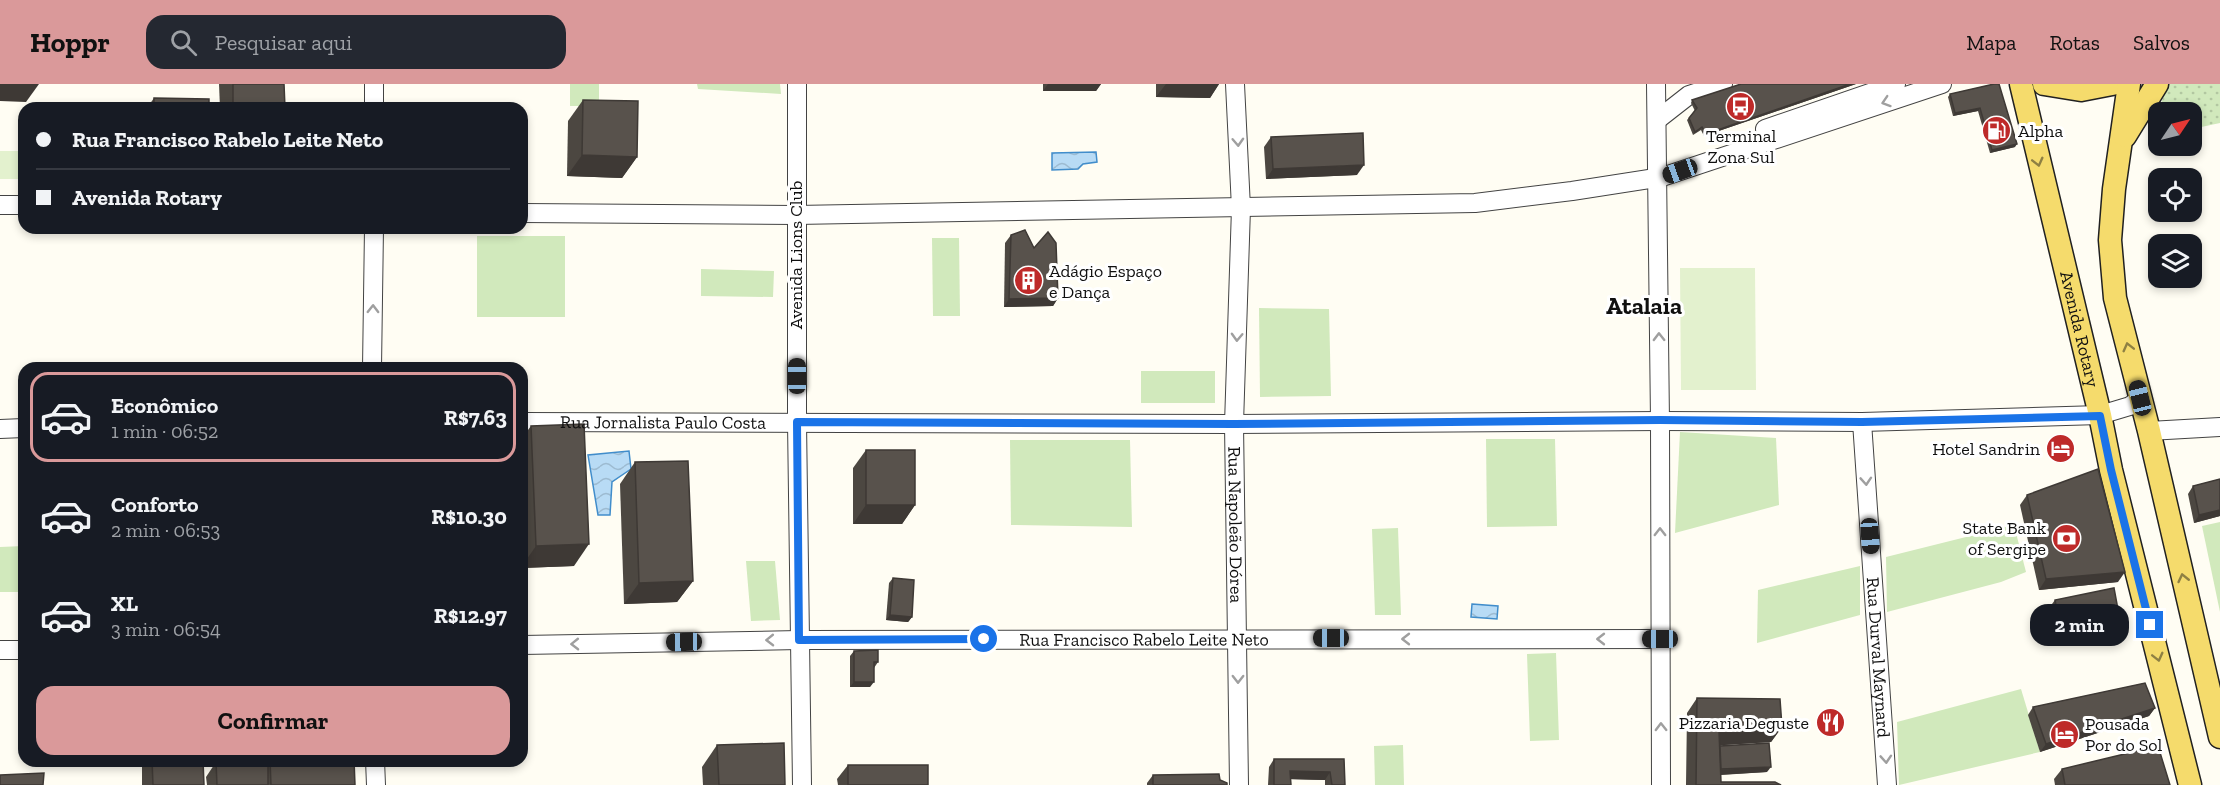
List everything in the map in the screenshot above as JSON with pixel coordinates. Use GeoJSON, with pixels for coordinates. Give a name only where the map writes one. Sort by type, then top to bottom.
{"type":"FeatureCollection","features":[{"type":"Feature","properties":{"kind":"main road","name":"Avenida Rotary"},"geometry":{"type":"LineString","coordinates":[[2021,84],[2111,470],[2190,785]]}},
{"type":"Feature","properties":{"kind":"main road"},"geometry":{"type":"LineString","coordinates":[[2044,84],[2081,90],[2112,84]]}},
{"type":"Feature","properties":{"kind":"main road"},"geometry":{"type":"LineString","coordinates":[[2128,84],[2109,240],[2115,298],[2149,431],[2220,737]]}},
{"type":"Feature","properties":{"kind":"main road"},"geometry":{"type":"LineString","coordinates":[[2122,140],[2157,84]]}},
{"type":"Feature","properties":{"kind":"street"},"geometry":{"type":"LineString","coordinates":[[374,84],[374,102]]}},
{"type":"Feature","properties":{"kind":"street","name":"Avenida Lions Club"},"geometry":{"type":"LineString","coordinates":[[797,84],[797,422],[802,785]]}},
{"type":"Feature","properties":{"kind":"street","name":"Rua Napoleão Dórea"},"geometry":{"type":"LineString","coordinates":[[1235,84],[1241,208],[1234,424],[1239,785]]}},
{"type":"Feature","properties":{"kind":"street"},"geometry":{"type":"LineString","coordinates":[[1656,84],[1659,177],[1661,785]]}},
{"type":"Feature","properties":{"kind":"street"},"geometry":{"type":"LineString","coordinates":[[1657,120],[1689,95],[1723,84]]}},
{"type":"Feature","properties":{"kind":"street"},"geometry":{"type":"LineString","coordinates":[[1659,177],[1693,154],[1896,84]]}},
{"type":"Feature","properties":{"kind":"street"},"geometry":{"type":"LineString","coordinates":[[528,213],[796,215],[1475,203],[1572,192],[1659,177],[1942,84]]}},
{"type":"Feature","properties":{"kind":"street"},"geometry":{"type":"LineString","coordinates":[[0,205],[18,205]]}},
{"type":"Feature","properties":{"kind":"street"},"geometry":{"type":"LineString","coordinates":[[372,362],[374,234]]}},
{"type":"Feature","properties":{"kind":"street","name":"Rua Jornalista Paulo Costa"},"geometry":{"type":"LineString","coordinates":[[528,422],[1234,424],[1660,420],[1862,422],[2100,416],[2130,406],[2140,398]]}},
{"type":"Feature","properties":{"kind":"street","name":"Rua Durval Maynard"},"geometry":{"type":"LineString","coordinates":[[1862,422],[1887,785]]}},
{"type":"Feature","properties":{"kind":"street"},"geometry":{"type":"LineString","coordinates":[[2149,431],[2220,427]]}},
{"type":"Feature","properties":{"kind":"street"},"geometry":{"type":"LineString","coordinates":[[0,429],[18,428]]}},
{"type":"Feature","properties":{"kind":"street","name":"Rua Francisco Rabelo Leite Neto"},"geometry":{"type":"LineString","coordinates":[[528,645],[799,640],[1660,639]]}},
{"type":"Feature","properties":{"kind":"street"},"geometry":{"type":"LineString","coordinates":[[0,650],[18,650]]}},
{"type":"Feature","properties":{"kind":"street"},"geometry":{"type":"LineString","coordinates":[[375,767],[376,785]]}},
{"type":"Feature","properties":{"kind":"green space"},"geometry":{"type":"Polygon","coordinates":[[[570,84],[599,84],[599,106],[570,106],[570,84]]]}},
{"type":"Feature","properties":{"kind":"green space"},"geometry":{"type":"Polygon","coordinates":[[[697,84],[780,84],[781,94],[698,89],[697,84]]]}},
{"type":"Feature","properties":{"kind":"green space"},"geometry":{"type":"Polygon","coordinates":[[[2168,84],[2220,84],[2220,123],[2202,127],[2202,102],[2162,102],[2168,84]]]}},
{"type":"Feature","properties":{"kind":"green space"},"geometry":{"type":"Polygon","coordinates":[[[0,151],[18,151],[18,179],[0,179],[0,151]]]}},
{"type":"Feature","properties":{"kind":"green space"},"geometry":{"type":"Polygon","coordinates":[[[477,236],[565,236],[565,317],[477,317],[477,236]]]}},
{"type":"Feature","properties":{"kind":"green space"},"geometry":{"type":"Polygon","coordinates":[[[932,238],[959,238],[960,316],[933,316],[932,238]]]}},
{"type":"Feature","properties":{"kind":"green space"},"geometry":{"type":"Polygon","coordinates":[[[1680,268],[1755,268],[1756,390],[1681,390],[1680,268]]]}},
{"type":"Feature","properties":{"kind":"green space"},"geometry":{"type":"Polygon","coordinates":[[[701,269],[774,271],[773,297],[701,296],[701,269]]]}},
{"type":"Feature","properties":{"kind":"green space"},"geometry":{"type":"Polygon","coordinates":[[[1259,308],[1329,309],[1331,396],[1260,397],[1259,308]]]}},
{"type":"Feature","properties":{"kind":"green space"},"geometry":{"type":"Polygon","coordinates":[[[1141,371],[1215,371],[1215,403],[1141,403],[1141,371]]]}},
{"type":"Feature","properties":{"kind":"green space"},"geometry":{"type":"Polygon","coordinates":[[[1680,432],[1776,438],[1779,505],[1675,533],[1680,432]]]}},
{"type":"Feature","properties":{"kind":"green space"},"geometry":{"type":"Polygon","coordinates":[[[1486,439],[1555,439],[1557,526],[1487,527],[1486,439]]]}},
{"type":"Feature","properties":{"kind":"green space"},"geometry":{"type":"Polygon","coordinates":[[[1010,440],[1130,440],[1132,527],[1011,525],[1010,440]]]}},
{"type":"Feature","properties":{"kind":"green space"},"geometry":{"type":"Polygon","coordinates":[[[2220,522],[2220,612],[2202,526],[2220,522]]]}},
{"type":"Feature","properties":{"kind":"green space"},"geometry":{"type":"Polygon","coordinates":[[[2014,525],[2026,572],[2001,582],[1887,612],[1886,557],[2014,525]]]}},
{"type":"Feature","properties":{"kind":"green space"},"geometry":{"type":"Polygon","coordinates":[[[1398,528],[1401,615],[1375,615],[1372,529],[1398,528]]]}},
{"type":"Feature","properties":{"kind":"green space"},"geometry":{"type":"Polygon","coordinates":[[[18,546],[18,592],[0,592],[0,547],[18,546]]]}},
{"type":"Feature","properties":{"kind":"green space"},"geometry":{"type":"Polygon","coordinates":[[[746,561],[775,561],[780,620],[751,621],[746,561]]]}},
{"type":"Feature","properties":{"kind":"green space"},"geometry":{"type":"Polygon","coordinates":[[[1860,566],[1860,615],[1757,643],[1758,590],[1860,566]]]}},
{"type":"Feature","properties":{"kind":"green space"},"geometry":{"type":"Polygon","coordinates":[[[1556,653],[1559,740],[1530,741],[1527,654],[1556,653]]]}},
{"type":"Feature","properties":{"kind":"green space"},"geometry":{"type":"Polygon","coordinates":[[[2021,689],[2040,752],[1899,785],[1897,722],[2021,689]]]}},
{"type":"Feature","properties":{"kind":"green space"},"geometry":{"type":"Polygon","coordinates":[[[1403,745],[1404,785],[1375,785],[1374,746],[1403,745]]]}},
{"type":"Feature","properties":{"kind":"water"},"geometry":{"type":"Polygon","coordinates":[[[1096,152],[1097,162],[1083,164],[1078,169],[1052,170],[1052,153],[1096,152]]]}},
{"type":"Feature","properties":{"kind":"water"},"geometry":{"type":"Polygon","coordinates":[[[629,451],[631,469],[612,482],[610,515],[598,515],[588,455],[629,451]]]}},
{"type":"Feature","properties":{"kind":"water"},"geometry":{"type":"Polygon","coordinates":[[[1472,604],[1498,606],[1497,619],[1471,617],[1472,604]]]}},
{"type":"Feature","properties":{"kind":"building"},"geometry":{"type":"Polygon","coordinates":[[[233,84],[284,84],[285,102],[233,102],[233,84]]]}},
{"type":"Feature","properties":{"kind":"building","name":"Terminal Zona Sul"},"geometry":{"type":"Polygon","coordinates":[[[1741,84],[1850,84],[1706,134],[1702,127],[1695,132],[1689,118],[1697,108],[1692,100],[1741,84]]]}},
{"type":"Feature","properties":{"kind":"building","name":"Alpha"},"geometry":{"type":"Polygon","coordinates":[[[1999,84],[2017,144],[1992,150],[1980,108],[1955,113],[1950,94],[1999,84]]]}},
{"type":"Feature","properties":{"kind":"building"},"geometry":{"type":"Polygon","coordinates":[[[154,98],[209,99],[209,102],[154,102],[154,98]]]}},
{"type":"Feature","properties":{"kind":"building"},"geometry":{"type":"Polygon","coordinates":[[[583,100],[638,101],[637,157],[582,155],[583,100]]]}},
{"type":"Feature","properties":{"kind":"building"},"geometry":{"type":"Polygon","coordinates":[[[1363,133],[1364,165],[1273,169],[1271,137],[1363,133]]]}},
{"type":"Feature","properties":{"kind":"building","name":"Adágio Espaço e Dança"},"geometry":{"type":"Polygon","coordinates":[[[1025,230],[1034,248],[1048,232],[1056,243],[1058,298],[1009,299],[1011,235],[1025,230]]]}},
{"type":"Feature","properties":{"kind":"building"},"geometry":{"type":"Polygon","coordinates":[[[584,424],[589,544],[536,546],[531,426],[584,424]]]}},
{"type":"Feature","properties":{"kind":"building"},"geometry":{"type":"Polygon","coordinates":[[[866,450],[915,450],[915,505],[866,505],[866,450]]]}},
{"type":"Feature","properties":{"kind":"building"},"geometry":{"type":"Polygon","coordinates":[[[688,461],[693,581],[639,583],[635,462],[688,461]]]}},
{"type":"Feature","properties":{"kind":"building","name":"State Bank of Sergipe"},"geometry":{"type":"Polygon","coordinates":[[[2098,469],[2125,572],[2046,579],[2027,495],[2098,469]]]}},
{"type":"Feature","properties":{"kind":"building"},"geometry":{"type":"Polygon","coordinates":[[[2220,479],[2220,510],[2199,515],[2193,486],[2220,479]]]}},
{"type":"Feature","properties":{"kind":"building"},"geometry":{"type":"Polygon","coordinates":[[[893,578],[914,580],[912,617],[890,615],[893,578]]]}},
{"type":"Feature","properties":{"kind":"building"},"geometry":{"type":"Polygon","coordinates":[[[2114,588],[2119,615],[2060,627],[2055,600],[2114,588]]]}},
{"type":"Feature","properties":{"kind":"building"},"geometry":{"type":"Polygon","coordinates":[[[878,650],[878,662],[874,662],[874,682],[854,682],[854,651],[878,650]]]}},
{"type":"Feature","properties":{"kind":"building","name":"Pousada Por do Sol"},"geometry":{"type":"Polygon","coordinates":[[[2145,683],[2155,708],[2046,744],[2033,707],[2145,683]]]}},
{"type":"Feature","properties":{"kind":"building"},"geometry":{"type":"Polygon","coordinates":[[[1697,698],[1780,699],[1782,727],[1719,731],[1721,782],[1775,782],[1781,785],[1696,785],[1697,698]]]}},
{"type":"Feature","properties":{"kind":"building"},"geometry":{"type":"Polygon","coordinates":[[[784,743],[785,785],[719,785],[717,745],[784,743]]]}},
{"type":"Feature","properties":{"kind":"building"},"geometry":{"type":"Polygon","coordinates":[[[1769,743],[1771,767],[1721,769],[1720,746],[1769,743]]]}},
{"type":"Feature","properties":{"kind":"building"},"geometry":{"type":"Polygon","coordinates":[[[2158,746],[2170,785],[2065,785],[2062,769],[2158,746]]]}},
{"type":"Feature","properties":{"kind":"building"},"geometry":{"type":"Polygon","coordinates":[[[1274,759],[1344,759],[1345,785],[1332,785],[1330,772],[1290,771],[1291,785],[1274,785],[1274,759]]]}},
{"type":"Feature","properties":{"kind":"building"},"geometry":{"type":"Polygon","coordinates":[[[848,765],[928,765],[928,785],[848,785],[848,765]]]}},
{"type":"Feature","properties":{"kind":"building"},"geometry":{"type":"Polygon","coordinates":[[[152,767],[203,767],[204,785],[153,785],[152,767]]]}},
{"type":"Feature","properties":{"kind":"building"},"geometry":{"type":"Polygon","coordinates":[[[216,767],[268,767],[268,785],[217,785],[216,767]]]}},
{"type":"Feature","properties":{"kind":"building"},"geometry":{"type":"Polygon","coordinates":[[[270,767],[354,767],[355,785],[271,785],[270,767]]]}},
{"type":"Feature","properties":{"kind":"building"},"geometry":{"type":"Polygon","coordinates":[[[44,773],[43,785],[0,785],[0,775],[44,773]]]}},
{"type":"Feature","properties":{"kind":"building"},"geometry":{"type":"Polygon","coordinates":[[[1219,774],[1220,780],[1227,785],[1153,785],[1153,775],[1219,774]]]}},
{"type":"Feature","properties":{"kind":"place","name":"Terminal Zona Sul"},"geometry":{"type":"Point","coordinates":[1741,107]}},
{"type":"Feature","properties":{"kind":"place","name":"Alpha"},"geometry":{"type":"Point","coordinates":[1997,131]}},
{"type":"Feature","properties":{"kind":"place","name":"Adágio Espaço e Dança"},"geometry":{"type":"Point","coordinates":[1028,281]}},
{"type":"Feature","properties":{"kind":"place","name":"Hotel Sandrin"},"geometry":{"type":"Point","coordinates":[2061,449]}},
{"type":"Feature","properties":{"kind":"place","name":"State Bank of Sergipe"},"geometry":{"type":"Point","coordinates":[2067,538]}},
{"type":"Feature","properties":{"kind":"place","name":"Pizzaria Deguste"},"geometry":{"type":"Point","coordinates":[1830,723]}},
{"type":"Feature","properties":{"kind":"place","name":"Pousada Por do Sol"},"geometry":{"type":"Point","coordinates":[2064,734]}},
{"type":"Feature","properties":{"kind":"district","name":"Atalaia"},"geometry":{"type":"Point","coordinates":[1644,306]}},
{"type":"Feature","properties":{"kind":"route"},"geometry":{"type":"LineString","coordinates":[[984,639],[799,640],[797,422],[1234,424],[1660,420],[1862,422],[2100,416],[2111,470],[2150,625]]}}]}
